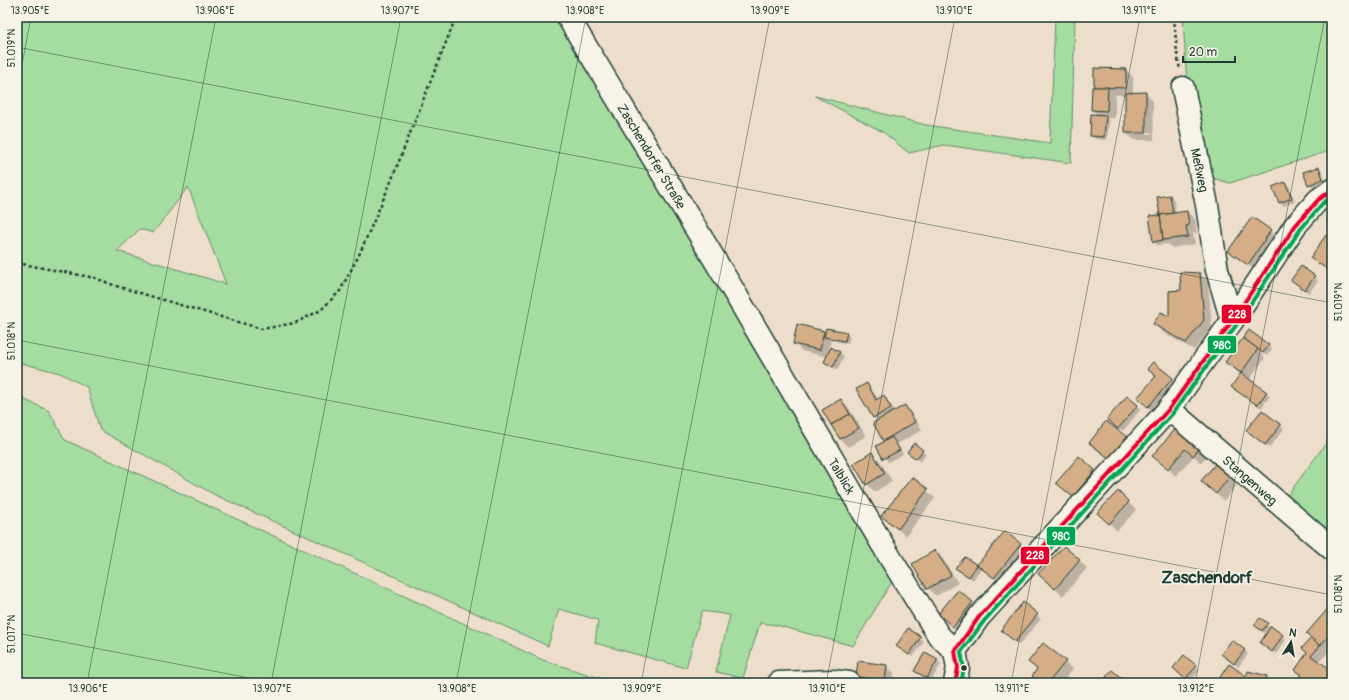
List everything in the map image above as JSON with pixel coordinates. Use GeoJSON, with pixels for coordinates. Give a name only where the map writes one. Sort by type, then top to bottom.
{"type":"FeatureCollection","features":[{"type":"Feature","properties":{"kind":"street","name":"Zaschendorfer Straße"},"geometry":{"type":"LineString","coordinates":[[568,17],[736,295]]}},
{"type":"Feature","properties":{"kind":"street","name":"Meßweg"},"geometry":{"type":"LineString","coordinates":[[1184,88],[1207,205],[1216,270],[1232,321]]}},
{"type":"Feature","properties":{"kind":"street"},"geometry":{"type":"LineString","coordinates":[[955,683],[958,668],[955,651],[979,617],[1169,409],[1232,321],[1295,226],[1318,200],[1332,190]]}},
{"type":"Feature","properties":{"kind":"street","name":"Talblick"},"geometry":{"type":"LineString","coordinates":[[736,295],[890,559],[939,636],[955,651]]}},
{"type":"Feature","properties":{"kind":"street","name":"Stangenweg"},"geometry":{"type":"LineString","coordinates":[[1169,409],[1332,549]]}},
{"type":"Feature","properties":{"kind":"street"},"geometry":{"type":"LineString","coordinates":[[779,683],[832,681],[849,683]]}},
{"type":"Feature","properties":{"kind":"path"},"geometry":{"type":"LineString","coordinates":[[17,263],[94,278],[116,286],[262,329],[295,323],[321,310],[340,291],[359,254],[390,184],[456,17]]}},
{"type":"Feature","properties":{"kind":"path"},"geometry":{"type":"LineString","coordinates":[[1174,17],[1176,53],[1184,88]]}},
{"type":"Feature","properties":{"kind":"green space"},"geometry":{"type":"Polygon","coordinates":[[[17,17],[560,17],[894,578],[853,646],[776,625],[760,623],[743,678],[716,672],[730,615],[702,611],[686,668],[595,643],[598,620],[559,609],[548,646],[215,495],[100,430],[87,387],[60,373],[17,362],[17,17]],[[188,187],[153,233],[140,229],[117,251],[226,284],[188,187]]]}},
{"type":"Feature","properties":{"kind":"green space"},"geometry":{"type":"Polygon","coordinates":[[[1055,17],[1075,17],[1071,163],[944,145],[909,153],[883,132],[815,96],[926,125],[1050,143],[1055,17]]]}},
{"type":"Feature","properties":{"kind":"green space"},"geometry":{"type":"Polygon","coordinates":[[[1183,17],[1332,17],[1332,150],[1230,183],[1208,177],[1187,86],[1183,17]]]}},
{"type":"Feature","properties":{"kind":"green space"},"geometry":{"type":"Polygon","coordinates":[[[17,396],[49,411],[65,440],[543,660],[615,683],[17,683],[17,396]]]}},
{"type":"Feature","properties":{"kind":"green space"},"geometry":{"type":"Polygon","coordinates":[[[1332,435],[1332,543],[1282,503],[1332,435]]]}},
{"type":"Feature","properties":{"kind":"building"},"geometry":{"type":"Polygon","coordinates":[[[1094,68],[1126,69],[1126,88],[1094,87],[1094,68]]]}},
{"type":"Feature","properties":{"kind":"building"},"geometry":{"type":"Polygon","coordinates":[[[1092,87],[1108,87],[1107,111],[1091,110],[1092,87]]]}},
{"type":"Feature","properties":{"kind":"building"},"geometry":{"type":"Polygon","coordinates":[[[1146,92],[1146,133],[1125,133],[1125,93],[1146,92]]]}},
{"type":"Feature","properties":{"kind":"building"},"geometry":{"type":"Polygon","coordinates":[[[1091,114],[1106,115],[1104,137],[1090,136],[1091,114]]]}},
{"type":"Feature","properties":{"kind":"building"},"geometry":{"type":"Polygon","coordinates":[[[1319,167],[1323,179],[1308,185],[1303,172],[1319,167]]]}},
{"type":"Feature","properties":{"kind":"building"},"geometry":{"type":"Polygon","coordinates":[[[1285,182],[1292,198],[1279,203],[1272,187],[1285,182]]]}},
{"type":"Feature","properties":{"kind":"building"},"geometry":{"type":"Polygon","coordinates":[[[1170,195],[1173,213],[1160,215],[1157,197],[1170,195]]]}},
{"type":"Feature","properties":{"kind":"building"},"geometry":{"type":"Polygon","coordinates":[[[1187,211],[1189,225],[1186,226],[1188,237],[1163,240],[1160,215],[1187,211]]]}},
{"type":"Feature","properties":{"kind":"building"},"geometry":{"type":"Polygon","coordinates":[[[1160,215],[1163,240],[1153,242],[1149,216],[1160,215]]]}},
{"type":"Feature","properties":{"kind":"building"},"geometry":{"type":"Polygon","coordinates":[[[1252,217],[1271,230],[1248,265],[1228,251],[1252,217]]]}},
{"type":"Feature","properties":{"kind":"building"},"geometry":{"type":"Polygon","coordinates":[[[1326,235],[1332,239],[1332,264],[1331,263],[1327,269],[1310,258],[1326,235]]]}},
{"type":"Feature","properties":{"kind":"building"},"geometry":{"type":"Polygon","coordinates":[[[1301,266],[1315,276],[1305,290],[1291,280],[1301,266]]]}},
{"type":"Feature","properties":{"kind":"building"},"geometry":{"type":"Polygon","coordinates":[[[1180,272],[1200,273],[1204,320],[1186,343],[1153,324],[1161,312],[1169,316],[1169,291],[1181,290],[1180,272]]]}},
{"type":"Feature","properties":{"kind":"building"},"geometry":{"type":"Polygon","coordinates":[[[797,324],[824,331],[820,350],[793,344],[797,324]]]}},
{"type":"Feature","properties":{"kind":"building"},"geometry":{"type":"Polygon","coordinates":[[[826,328],[847,332],[845,341],[824,337],[826,328]]]}},
{"type":"Feature","properties":{"kind":"building"},"geometry":{"type":"Polygon","coordinates":[[[1249,330],[1269,345],[1263,353],[1243,338],[1249,330]]]}},
{"type":"Feature","properties":{"kind":"building"},"geometry":{"type":"Polygon","coordinates":[[[1243,338],[1258,349],[1241,373],[1225,362],[1243,338]]]}},
{"type":"Feature","properties":{"kind":"building"},"geometry":{"type":"Polygon","coordinates":[[[831,347],[840,352],[833,367],[824,362],[831,347]]]}},
{"type":"Feature","properties":{"kind":"building"},"geometry":{"type":"Polygon","coordinates":[[[1153,362],[1173,378],[1148,407],[1137,398],[1156,376],[1147,369],[1153,362]]]}},
{"type":"Feature","properties":{"kind":"building"},"geometry":{"type":"Polygon","coordinates":[[[1241,373],[1267,392],[1257,405],[1231,387],[1241,373]]]}},
{"type":"Feature","properties":{"kind":"building"},"geometry":{"type":"Polygon","coordinates":[[[867,383],[876,400],[884,395],[891,408],[873,418],[856,389],[867,383]]]}},
{"type":"Feature","properties":{"kind":"building"},"geometry":{"type":"Polygon","coordinates":[[[1127,396],[1138,405],[1118,429],[1107,419],[1127,396]]]}},
{"type":"Feature","properties":{"kind":"building"},"geometry":{"type":"Polygon","coordinates":[[[841,399],[850,414],[831,425],[822,410],[841,399]]]}},
{"type":"Feature","properties":{"kind":"building"},"geometry":{"type":"Polygon","coordinates":[[[905,405],[915,422],[883,441],[873,423],[905,405]]]}},
{"type":"Feature","properties":{"kind":"building"},"geometry":{"type":"Polygon","coordinates":[[[1262,410],[1281,425],[1265,445],[1246,430],[1262,410]]]}},
{"type":"Feature","properties":{"kind":"building"},"geometry":{"type":"Polygon","coordinates":[[[850,414],[859,428],[840,439],[831,425],[850,414]]]}},
{"type":"Feature","properties":{"kind":"building"},"geometry":{"type":"Polygon","coordinates":[[[1106,421],[1127,437],[1110,459],[1089,443],[1106,421]]]}},
{"type":"Feature","properties":{"kind":"building"},"geometry":{"type":"Polygon","coordinates":[[[1179,425],[1201,445],[1193,456],[1185,449],[1168,469],[1152,456],[1179,425]]]}},
{"type":"Feature","properties":{"kind":"building"},"geometry":{"type":"Polygon","coordinates":[[[892,437],[900,450],[883,459],[876,446],[892,437]]]}},
{"type":"Feature","properties":{"kind":"building"},"geometry":{"type":"Polygon","coordinates":[[[914,443],[923,450],[916,459],[907,452],[914,443]]]}},
{"type":"Feature","properties":{"kind":"building"},"geometry":{"type":"Polygon","coordinates":[[[872,452],[885,473],[866,485],[853,464],[872,452]]]}},
{"type":"Feature","properties":{"kind":"building"},"geometry":{"type":"Polygon","coordinates":[[[1079,456],[1095,470],[1073,497],[1056,483],[1079,456]]]}},
{"type":"Feature","properties":{"kind":"building"},"geometry":{"type":"Polygon","coordinates":[[[1216,463],[1231,475],[1216,494],[1201,481],[1216,463]]]}},
{"type":"Feature","properties":{"kind":"building"},"geometry":{"type":"Polygon","coordinates":[[[912,477],[928,489],[898,529],[881,516],[912,477]]]}},
{"type":"Feature","properties":{"kind":"building"},"geometry":{"type":"Polygon","coordinates":[[[1118,491],[1129,502],[1109,524],[1097,513],[1118,491]]]}},
{"type":"Feature","properties":{"kind":"building"},"geometry":{"type":"Polygon","coordinates":[[[1005,531],[1021,544],[994,578],[977,565],[1005,531]]]}},
{"type":"Feature","properties":{"kind":"building"},"geometry":{"type":"Polygon","coordinates":[[[1064,546],[1080,560],[1055,589],[1038,574],[1064,546]]]}},
{"type":"Feature","properties":{"kind":"building"},"geometry":{"type":"Polygon","coordinates":[[[935,550],[951,575],[927,589],[912,564],[935,550]]]}},
{"type":"Feature","properties":{"kind":"building"},"geometry":{"type":"Polygon","coordinates":[[[965,557],[977,565],[969,577],[955,568],[965,557]]]}},
{"type":"Feature","properties":{"kind":"building"},"geometry":{"type":"Polygon","coordinates":[[[958,590],[973,602],[953,627],[938,614],[958,590]]]}},
{"type":"Feature","properties":{"kind":"building"},"geometry":{"type":"Polygon","coordinates":[[[1023,602],[1038,614],[1015,642],[1001,630],[1023,602]]]}},
{"type":"Feature","properties":{"kind":"building"},"geometry":{"type":"Polygon","coordinates":[[[1332,604],[1332,632],[1320,646],[1306,634],[1332,604]]]}},
{"type":"Feature","properties":{"kind":"building"},"geometry":{"type":"Polygon","coordinates":[[[1260,618],[1268,623],[1262,631],[1254,625],[1260,618]]]}},
{"type":"Feature","properties":{"kind":"building"},"geometry":{"type":"Polygon","coordinates":[[[1271,626],[1283,635],[1272,652],[1260,643],[1271,626]]]}},
{"type":"Feature","properties":{"kind":"building"},"geometry":{"type":"Polygon","coordinates":[[[908,628],[921,637],[909,655],[896,646],[908,628]]]}},
{"type":"Feature","properties":{"kind":"building"},"geometry":{"type":"Polygon","coordinates":[[[1311,638],[1320,646],[1311,656],[1332,670],[1332,683],[1305,683],[1299,679],[1302,675],[1295,670],[1307,653],[1302,648],[1311,638]]]}},
{"type":"Feature","properties":{"kind":"building"},"geometry":{"type":"Polygon","coordinates":[[[1232,640],[1245,650],[1234,664],[1221,654],[1232,640]]]}},
{"type":"Feature","properties":{"kind":"building"},"geometry":{"type":"Polygon","coordinates":[[[1043,643],[1066,661],[1048,683],[1040,683],[1032,676],[1037,669],[1028,662],[1043,643]]]}},
{"type":"Feature","properties":{"kind":"building"},"geometry":{"type":"Polygon","coordinates":[[[925,652],[938,659],[927,678],[914,671],[925,652]]]}},
{"type":"Feature","properties":{"kind":"building"},"geometry":{"type":"Polygon","coordinates":[[[1184,655],[1197,666],[1185,679],[1173,668],[1184,655]]]}},
{"type":"Feature","properties":{"kind":"building"},"geometry":{"type":"Polygon","coordinates":[[[858,661],[887,665],[885,680],[856,677],[858,661]]]}},
{"type":"Feature","properties":{"kind":"building"},"geometry":{"type":"Polygon","coordinates":[[[1229,664],[1246,676],[1248,671],[1267,676],[1265,683],[1216,683],[1229,664]]]}},
{"type":"Feature","properties":{"kind":"building"},"geometry":{"type":"Polygon","coordinates":[[[1112,670],[1128,683],[1101,683],[1112,670]]]}},
{"type":"Feature","properties":{"kind":"transit line","name":"228"},"geometry":{"type":"LineString","coordinates":[[955,683],[958,668],[955,651],[979,617],[1169,409],[1232,321],[1295,226],[1318,200],[1332,190]]}},
{"type":"Feature","properties":{"kind":"transit line","name":"98C"},"geometry":{"type":"LineString","coordinates":[[961,683],[964,668],[961,652],[984,621],[1173,413],[1237,324],[1300,230],[1322,204],[1332,197]]}},
{"type":"Feature","properties":{"kind":"district","name":"Zaschendorf"},"geometry":{"type":"Point","coordinates":[1207,577]}}]}
